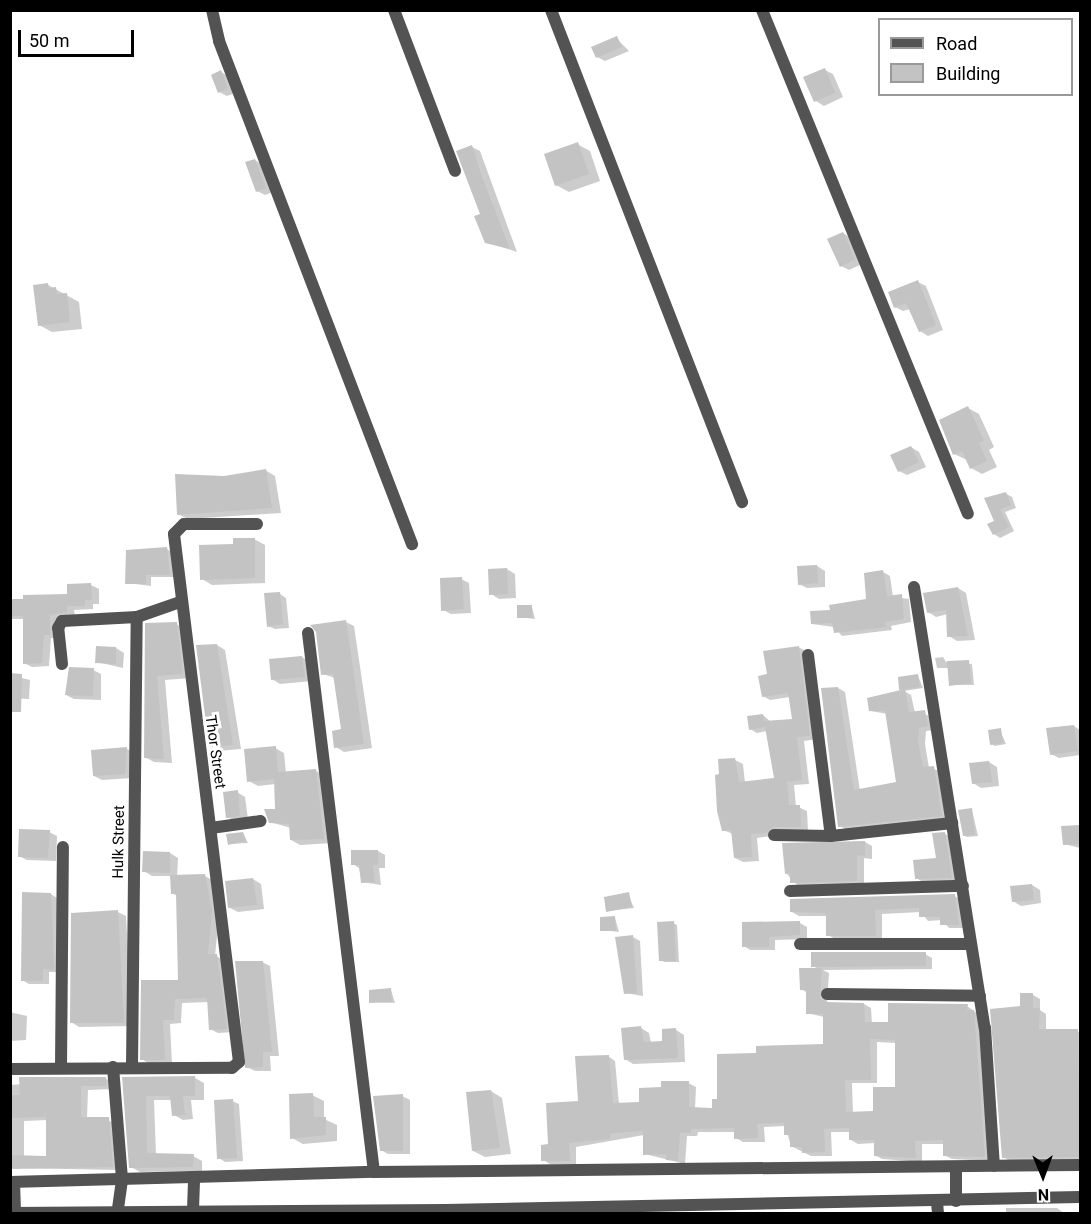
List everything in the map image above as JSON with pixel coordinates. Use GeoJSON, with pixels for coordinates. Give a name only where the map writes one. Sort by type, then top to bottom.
{"type":"FeatureCollection","features":[{"type":"Feature","properties":{"kind":"street"},"geometry":{"type":"LineString","coordinates":[[212,10],[223,52],[412,544]]}},
{"type":"Feature","properties":{"kind":"street"},"geometry":{"type":"LineString","coordinates":[[394,10],[455,171]]}},
{"type":"Feature","properties":{"kind":"street"},"geometry":{"type":"LineString","coordinates":[[551,10],[742,502]]}},
{"type":"Feature","properties":{"kind":"street"},"geometry":{"type":"LineString","coordinates":[[762,10],[968,514]]}},
{"type":"Feature","properties":{"kind":"street","name":"Thor Street"},"geometry":{"type":"LineString","coordinates":[[132,1067],[232,1068],[239,1062],[211,828],[180,602],[174,534],[176,527],[257,524]]}},
{"type":"Feature","properties":{"kind":"street"},"geometry":{"type":"LineString","coordinates":[[914,587],[980,996],[994,1166]]}},
{"type":"Feature","properties":{"kind":"street"},"geometry":{"type":"LineString","coordinates":[[62,664],[58,628],[62,621],[136,617],[180,602]]}},
{"type":"Feature","properties":{"kind":"street","name":"Hulk Street"},"geometry":{"type":"LineString","coordinates":[[132,1067],[136,617]]}},
{"type":"Feature","properties":{"kind":"street"},"geometry":{"type":"LineString","coordinates":[[308,633],[374,1172]]}},
{"type":"Feature","properties":{"kind":"street"},"geometry":{"type":"LineString","coordinates":[[808,655],[831,836]]}},
{"type":"Feature","properties":{"kind":"street"},"geometry":{"type":"LineString","coordinates":[[211,828],[261,821]]}},
{"type":"Feature","properties":{"kind":"street"},"geometry":{"type":"LineString","coordinates":[[774,835],[831,836],[952,823]]}},
{"type":"Feature","properties":{"kind":"street"},"geometry":{"type":"LineString","coordinates":[[61,1067],[63,847]]}},
{"type":"Feature","properties":{"kind":"street"},"geometry":{"type":"LineString","coordinates":[[790,891],[963,886]]}},
{"type":"Feature","properties":{"kind":"street"},"geometry":{"type":"LineString","coordinates":[[800,944],[970,944]]}},
{"type":"Feature","properties":{"kind":"street"},"geometry":{"type":"LineString","coordinates":[[827,994],[980,996]]}},
{"type":"Feature","properties":{"kind":"street"},"geometry":{"type":"LineString","coordinates":[[113,1067],[122,1183],[118,1209]]}},
{"type":"Feature","properties":{"kind":"street"},"geometry":{"type":"LineString","coordinates":[[10,1069],[132,1067]]}},
{"type":"Feature","properties":{"kind":"street"},"geometry":{"type":"LineString","coordinates":[[1080,1165],[956,1169],[374,1172],[193,1181],[13,1184],[14,1211],[193,1207],[369,1212],[938,1208],[956,1196],[1080,1197]]}},
{"type":"Feature","properties":{"kind":"street"},"geometry":{"type":"LineString","coordinates":[[956,1169],[956,1196]]}},
{"type":"Feature","properties":{"kind":"street"},"geometry":{"type":"LineString","coordinates":[[193,1181],[193,1207]]}},
{"type":"Feature","properties":{"kind":"building"},"geometry":{"type":"Polygon","coordinates":[[[617,36],[622,47],[596,58],[591,47],[617,36]]]}},
{"type":"Feature","properties":{"kind":"building"},"geometry":{"type":"Polygon","coordinates":[[[825,68],[835,93],[814,102],[803,77],[825,68]]]}},
{"type":"Feature","properties":{"kind":"building"},"geometry":{"type":"Polygon","coordinates":[[[221,70],[228,88],[218,93],[211,75],[221,70]]]}},
{"type":"Feature","properties":{"kind":"building"},"geometry":{"type":"Polygon","coordinates":[[[578,142],[589,174],[555,186],[544,154],[578,142]]]}},
{"type":"Feature","properties":{"kind":"building"},"geometry":{"type":"Polygon","coordinates":[[[472,145],[510,249],[485,243],[474,216],[480,214],[456,151],[472,145]]]}},
{"type":"Feature","properties":{"kind":"building"},"geometry":{"type":"Polygon","coordinates":[[[255,159],[266,188],[256,192],[245,162],[255,159]]]}},
{"type":"Feature","properties":{"kind":"building"},"geometry":{"type":"Polygon","coordinates":[[[843,232],[855,259],[840,267],[827,239],[843,232]]]}},
{"type":"Feature","properties":{"kind":"building"},"geometry":{"type":"Polygon","coordinates":[[[918,280],[936,325],[919,332],[906,303],[894,308],[888,292],[918,280]]]}},
{"type":"Feature","properties":{"kind":"building"},"geometry":{"type":"Polygon","coordinates":[[[48,283],[49,288],[56,287],[57,294],[67,293],[70,322],[38,326],[33,285],[48,283]]]}},
{"type":"Feature","properties":{"kind":"building"},"geometry":{"type":"Polygon","coordinates":[[[968,406],[984,441],[979,443],[987,461],[970,469],[962,451],[953,455],[939,420],[968,406]]]}},
{"type":"Feature","properties":{"kind":"building"},"geometry":{"type":"Polygon","coordinates":[[[911,446],[919,462],[898,472],[890,455],[911,446]]]}},
{"type":"Feature","properties":{"kind":"building"},"geometry":{"type":"Polygon","coordinates":[[[266,469],[272,508],[177,515],[175,474],[224,476],[266,469]]]}},
{"type":"Feature","properties":{"kind":"building"},"geometry":{"type":"Polygon","coordinates":[[[1006,492],[1011,505],[1000,509],[1009,527],[993,535],[987,524],[994,521],[984,498],[1006,492]]]}},
{"type":"Feature","properties":{"kind":"building"},"geometry":{"type":"Polygon","coordinates":[[[233,538],[255,538],[255,578],[200,580],[199,545],[233,544],[233,538]]]}},
{"type":"Feature","properties":{"kind":"building"},"geometry":{"type":"Polygon","coordinates":[[[167,547],[170,575],[146,575],[146,584],[125,584],[126,550],[167,547]]]}},
{"type":"Feature","properties":{"kind":"building"},"geometry":{"type":"Polygon","coordinates":[[[817,565],[818,583],[798,585],[797,566],[817,565]]]}},
{"type":"Feature","properties":{"kind":"building"},"geometry":{"type":"Polygon","coordinates":[[[507,568],[508,594],[489,595],[488,569],[507,568]]]}},
{"type":"Feature","properties":{"kind":"building"},"geometry":{"type":"Polygon","coordinates":[[[883,570],[887,596],[902,594],[904,619],[885,622],[886,627],[834,633],[832,623],[811,624],[810,611],[830,610],[829,605],[866,599],[864,573],[883,570]]]}},
{"type":"Feature","properties":{"kind":"building"},"geometry":{"type":"Polygon","coordinates":[[[462,577],[464,609],[441,611],[440,578],[462,577]]]}},
{"type":"Feature","properties":{"kind":"building"},"geometry":{"type":"Polygon","coordinates":[[[91,583],[92,600],[85,600],[85,606],[67,606],[67,612],[50,615],[50,635],[44,635],[42,663],[23,664],[23,616],[10,616],[10,599],[23,599],[23,595],[67,594],[67,584],[91,583]]]}},
{"type":"Feature","properties":{"kind":"building"},"geometry":{"type":"Polygon","coordinates":[[[958,587],[968,636],[947,637],[946,610],[927,613],[923,593],[958,587]]]}},
{"type":"Feature","properties":{"kind":"building"},"geometry":{"type":"Polygon","coordinates":[[[280,592],[283,624],[267,627],[264,593],[280,592]]]}},
{"type":"Feature","properties":{"kind":"building"},"geometry":{"type":"Polygon","coordinates":[[[517,605],[532,605],[532,618],[517,618],[517,605]]]}},
{"type":"Feature","properties":{"kind":"building"},"geometry":{"type":"Polygon","coordinates":[[[346,620],[364,744],[334,748],[332,731],[341,729],[333,674],[321,675],[316,632],[310,625],[346,620]]]}},
{"type":"Feature","properties":{"kind":"building"},"geometry":{"type":"Polygon","coordinates":[[[177,622],[183,674],[157,676],[164,759],[144,758],[145,623],[177,622]]]}},
{"type":"Feature","properties":{"kind":"building"},"geometry":{"type":"Polygon","coordinates":[[[217,644],[233,745],[209,747],[196,645],[217,644]]]}},
{"type":"Feature","properties":{"kind":"building"},"geometry":{"type":"Polygon","coordinates":[[[96,646],[116,647],[116,664],[95,663],[96,646]]]}},
{"type":"Feature","properties":{"kind":"building"},"geometry":{"type":"Polygon","coordinates":[[[799,646],[810,736],[797,737],[802,780],[787,782],[789,805],[800,805],[801,827],[774,827],[766,833],[751,834],[752,857],[734,858],[731,830],[722,831],[717,811],[715,775],[719,774],[718,759],[735,758],[739,782],[774,778],[765,727],[749,730],[747,716],[763,714],[764,721],[792,719],[788,693],[762,697],[758,676],[767,674],[763,651],[799,646]]]}},
{"type":"Feature","properties":{"kind":"building"},"geometry":{"type":"Polygon","coordinates":[[[302,656],[305,677],[271,680],[269,659],[302,656]]]}},
{"type":"Feature","properties":{"kind":"building"},"geometry":{"type":"Polygon","coordinates":[[[969,660],[971,683],[949,686],[947,661],[969,660]]]}},
{"type":"Feature","properties":{"kind":"building"},"geometry":{"type":"Polygon","coordinates":[[[69,667],[94,668],[93,696],[65,695],[69,667]]]}},
{"type":"Feature","properties":{"kind":"building"},"geometry":{"type":"Polygon","coordinates":[[[10,673],[22,674],[21,712],[10,712],[10,673]]]}},
{"type":"Feature","properties":{"kind":"building"},"geometry":{"type":"Polygon","coordinates":[[[918,674],[920,687],[899,690],[898,677],[918,674]]]}},
{"type":"Feature","properties":{"kind":"building"},"geometry":{"type":"Polygon","coordinates":[[[838,687],[854,790],[896,782],[885,711],[869,711],[867,698],[905,689],[909,712],[925,710],[928,726],[919,728],[918,740],[923,767],[934,766],[942,816],[838,827],[821,688],[838,687]]]}},
{"type":"Feature","properties":{"kind":"building"},"geometry":{"type":"Polygon","coordinates":[[[1074,725],[1078,751],[1050,755],[1046,728],[1074,725]]]}},
{"type":"Feature","properties":{"kind":"building"},"geometry":{"type":"Polygon","coordinates":[[[1001,728],[1003,743],[990,745],[988,730],[1001,728]]]}},
{"type":"Feature","properties":{"kind":"building"},"geometry":{"type":"Polygon","coordinates":[[[276,746],[278,772],[316,769],[324,839],[290,840],[289,824],[269,823],[264,809],[275,809],[274,779],[247,782],[244,749],[276,746]]]}},
{"type":"Feature","properties":{"kind":"building"},"geometry":{"type":"Polygon","coordinates":[[[127,747],[125,774],[93,776],[91,750],[127,747]]]}},
{"type":"Feature","properties":{"kind":"building"},"geometry":{"type":"Polygon","coordinates":[[[989,761],[992,782],[972,784],[969,763],[989,761]]]}},
{"type":"Feature","properties":{"kind":"building"},"geometry":{"type":"Polygon","coordinates":[[[238,790],[240,816],[226,818],[223,792],[238,790]]]}},
{"type":"Feature","properties":{"kind":"building"},"geometry":{"type":"Polygon","coordinates":[[[972,808],[975,835],[963,836],[958,810],[972,808]]]}},
{"type":"Feature","properties":{"kind":"building"},"geometry":{"type":"Polygon","coordinates":[[[1080,825],[1080,844],[1063,845],[1061,826],[1080,825]]]}},
{"type":"Feature","properties":{"kind":"building"},"geometry":{"type":"Polygon","coordinates":[[[19,829],[50,830],[48,858],[18,857],[19,829]]]}},
{"type":"Feature","properties":{"kind":"building"},"geometry":{"type":"Polygon","coordinates":[[[243,832],[246,841],[228,845],[226,834],[243,832]]]}},
{"type":"Feature","properties":{"kind":"building"},"geometry":{"type":"Polygon","coordinates":[[[945,832],[952,878],[915,879],[913,860],[936,858],[932,833],[945,832]]]}},
{"type":"Feature","properties":{"kind":"building"},"geometry":{"type":"Polygon","coordinates":[[[865,841],[865,856],[857,855],[857,881],[790,883],[790,873],[785,874],[782,843],[865,841]]]}},
{"type":"Feature","properties":{"kind":"building"},"geometry":{"type":"Polygon","coordinates":[[[351,850],[378,850],[378,865],[373,865],[375,882],[361,883],[359,865],[351,865],[351,850]]]}},
{"type":"Feature","properties":{"kind":"building"},"geometry":{"type":"Polygon","coordinates":[[[143,851],[170,852],[170,873],[142,872],[143,851]]]}},
{"type":"Feature","properties":{"kind":"building"},"geometry":{"type":"Polygon","coordinates":[[[205,874],[212,910],[208,954],[217,954],[227,1029],[209,1030],[207,998],[175,999],[174,1020],[163,1020],[165,1060],[140,1060],[141,980],[178,980],[176,894],[171,894],[170,875],[205,874]]]}},
{"type":"Feature","properties":{"kind":"building"},"geometry":{"type":"Polygon","coordinates":[[[253,878],[257,905],[228,908],[225,881],[253,878]]]}},
{"type":"Feature","properties":{"kind":"building"},"geometry":{"type":"Polygon","coordinates":[[[1032,884],[1034,900],[1012,902],[1010,886],[1032,884]]]}},
{"type":"Feature","properties":{"kind":"building"},"geometry":{"type":"Polygon","coordinates":[[[22,892],[51,893],[54,970],[43,969],[43,981],[21,981],[22,892]]]}},
{"type":"Feature","properties":{"kind":"building"},"geometry":{"type":"Polygon","coordinates":[[[629,892],[632,907],[606,912],[604,897],[629,892]]]}},
{"type":"Feature","properties":{"kind":"building"},"geometry":{"type":"Polygon","coordinates":[[[955,894],[959,925],[940,925],[940,917],[919,917],[919,908],[875,910],[876,936],[826,936],[826,913],[790,912],[790,899],[955,894]]]}},
{"type":"Feature","properties":{"kind":"building"},"geometry":{"type":"Polygon","coordinates":[[[118,910],[124,1023],[70,1023],[71,913],[118,910]]]}},
{"type":"Feature","properties":{"kind":"building"},"geometry":{"type":"Polygon","coordinates":[[[615,916],[616,931],[600,931],[600,917],[615,916]]]}},
{"type":"Feature","properties":{"kind":"building"},"geometry":{"type":"Polygon","coordinates":[[[674,921],[676,961],[659,961],[657,922],[674,921]]]}},
{"type":"Feature","properties":{"kind":"building"},"geometry":{"type":"Polygon","coordinates":[[[800,921],[800,935],[769,937],[769,947],[742,947],[742,922],[800,921]]]}},
{"type":"Feature","properties":{"kind":"building"},"geometry":{"type":"Polygon","coordinates":[[[633,935],[637,993],[624,994],[615,937],[633,935]]]}},
{"type":"Feature","properties":{"kind":"building"},"geometry":{"type":"Polygon","coordinates":[[[811,952],[926,952],[926,966],[811,967],[811,952]]]}},
{"type":"Feature","properties":{"kind":"building"},"geometry":{"type":"Polygon","coordinates":[[[235,961],[263,961],[272,1052],[263,1052],[263,1067],[245,1068],[235,961]]]}},
{"type":"Feature","properties":{"kind":"building"},"geometry":{"type":"Polygon","coordinates":[[[799,968],[822,968],[820,999],[827,1002],[864,1003],[865,1022],[888,1022],[888,1003],[968,1004],[967,1010],[974,1010],[985,1157],[943,1156],[943,1140],[915,1141],[916,1158],[874,1156],[874,1140],[849,1140],[849,1128],[824,1129],[825,1152],[802,1153],[802,1147],[790,1147],[790,1135],[784,1135],[784,1123],[757,1124],[758,1138],[734,1139],[734,1128],[691,1129],[691,1133],[680,1133],[678,1161],[666,1160],[666,1154],[643,1155],[643,1131],[610,1134],[610,1139],[569,1143],[570,1161],[541,1161],[541,1145],[548,1144],[546,1103],[578,1101],[575,1056],[609,1055],[613,1103],[639,1102],[639,1088],[661,1087],[661,1081],[689,1081],[689,1107],[712,1108],[712,1099],[717,1099],[717,1054],[756,1053],[756,1046],[823,1044],[823,1014],[806,1014],[806,990],[800,990],[799,968]],[[870,1039],[871,1080],[845,1080],[846,1112],[873,1111],[873,1087],[895,1087],[895,1040],[870,1039]]]}},
{"type":"Feature","properties":{"kind":"building"},"geometry":{"type":"Polygon","coordinates":[[[391,988],[392,1002],[369,1003],[369,990],[391,988]]]}},
{"type":"Feature","properties":{"kind":"building"},"geometry":{"type":"Polygon","coordinates":[[[1020,993],[1033,993],[1033,1008],[1040,1008],[1039,1029],[1078,1029],[1080,1157],[1002,1158],[990,1009],[1020,1006],[1020,993]]]}},
{"type":"Feature","properties":{"kind":"building"},"geometry":{"type":"Polygon","coordinates":[[[641,1026],[644,1042],[662,1041],[662,1029],[676,1028],[678,1058],[624,1060],[621,1028],[641,1026]]]}},
{"type":"Feature","properties":{"kind":"building"},"geometry":{"type":"Polygon","coordinates":[[[195,1076],[195,1096],[183,1096],[185,1115],[172,1116],[170,1096],[146,1096],[147,1153],[194,1154],[193,1167],[129,1168],[122,1077],[195,1076]]]}},
{"type":"Feature","properties":{"kind":"building"},"geometry":{"type":"Polygon","coordinates":[[[19,1077],[106,1077],[106,1086],[81,1086],[81,1117],[109,1117],[113,1167],[10,1169],[10,1155],[46,1156],[46,1117],[10,1118],[10,1095],[20,1095],[19,1077]]]}},
{"type":"Feature","properties":{"kind":"building"},"geometry":{"type":"Polygon","coordinates":[[[491,1090],[500,1148],[472,1151],[466,1092],[491,1090]]]}},
{"type":"Feature","properties":{"kind":"building"},"geometry":{"type":"Polygon","coordinates":[[[313,1093],[314,1117],[326,1117],[326,1135],[290,1139],[289,1094],[313,1093]]]}},
{"type":"Feature","properties":{"kind":"building"},"geometry":{"type":"Polygon","coordinates":[[[403,1094],[403,1151],[380,1151],[373,1096],[403,1094]]]}},
{"type":"Feature","properties":{"kind":"building"},"geometry":{"type":"Polygon","coordinates":[[[233,1099],[237,1158],[217,1159],[214,1100],[233,1099]]]}}]}
